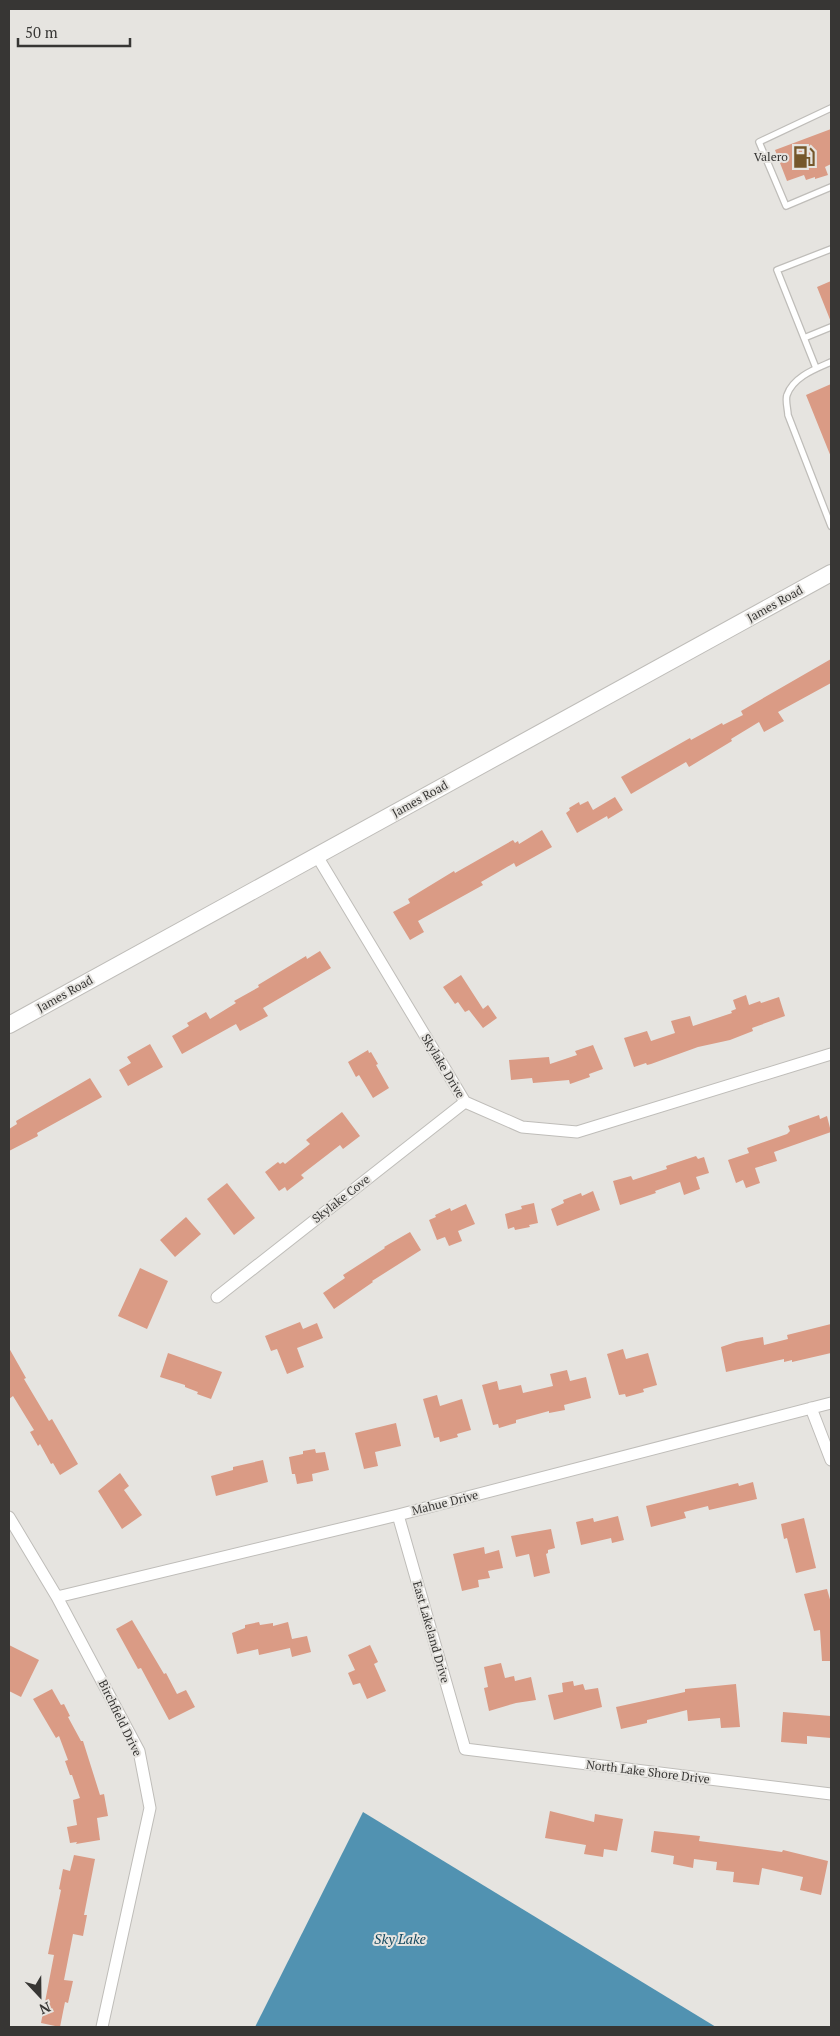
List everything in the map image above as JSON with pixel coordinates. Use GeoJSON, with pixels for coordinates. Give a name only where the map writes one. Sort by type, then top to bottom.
{"type":"FeatureCollection","features":[{"type":"Feature","properties":{"kind":"main road","name":"James Road"},"geometry":{"type":"LineString","coordinates":[[9,1024],[831,574]]}},
{"type":"Feature","properties":{"kind":"street","name":"Skylake Drive"},"geometry":{"type":"LineString","coordinates":[[317,856],[465,1102],[522,1126],[577,1132],[831,1054]]}},
{"type":"Feature","properties":{"kind":"street","name":"Skylake Cove"},"geometry":{"type":"LineString","coordinates":[[217,1297],[465,1102]]}},
{"type":"Feature","properties":{"kind":"street","name":"Mahue Drive"},"geometry":{"type":"LineString","coordinates":[[57,1597],[398,1515],[831,1404]]}},
{"type":"Feature","properties":{"kind":"street"},"geometry":{"type":"LineString","coordinates":[[811,1408],[831,1460]]}},
{"type":"Feature","properties":{"kind":"street","name":"East Lakeland Drive"},"geometry":{"type":"LineString","coordinates":[[398,1515],[465,1749]]}},
{"type":"Feature","properties":{"kind":"street","name":"Birchfield Drive"},"geometry":{"type":"LineString","coordinates":[[9,1517],[57,1597],[139,1751],[150,1808],[102,2027]]}},
{"type":"Feature","properties":{"kind":"street","name":"North Lake Shore Drive"},"geometry":{"type":"LineString","coordinates":[[465,1749],[831,1794]]}},
{"type":"Feature","properties":{"kind":"lane"},"geometry":{"type":"LineString","coordinates":[[831,108],[759,142],[786,206],[831,187]]}},
{"type":"Feature","properties":{"kind":"lane"},"geometry":{"type":"LineString","coordinates":[[816,368],[777,270],[831,249]]}},
{"type":"Feature","properties":{"kind":"lane"},"geometry":{"type":"LineString","coordinates":[[804,338],[831,327]]}},
{"type":"Feature","properties":{"kind":"lane"},"geometry":{"type":"LineString","coordinates":[[831,362],[816,368],[796,380],[786,396],[788,415],[831,526]]}},
{"type":"Feature","properties":{"kind":"water","name":"Sky Lake"},"geometry":{"type":"Polygon","coordinates":[[[363,1812],[716,2027],[255,2027],[363,1812]]]}},
{"type":"Feature","properties":{"kind":"building","name":"Valero"},"geometry":{"type":"Polygon","coordinates":[[[831,129],[831,164],[825,167],[828,175],[806,180],[804,175],[787,181],[775,150],[831,129]]]}},
{"type":"Feature","properties":{"kind":"building"},"geometry":{"type":"Polygon","coordinates":[[[831,281],[831,322],[817,287],[831,281]]]}},
{"type":"Feature","properties":{"kind":"building"},"geometry":{"type":"Polygon","coordinates":[[[831,384],[831,457],[806,395],[831,384]]]}},
{"type":"Feature","properties":{"kind":"building"},"geometry":{"type":"Polygon","coordinates":[[[831,659],[831,683],[778,712],[784,721],[764,732],[759,722],[689,767],[686,762],[631,794],[621,777],[690,738],[691,740],[722,723],[723,725],[743,715],[741,711],[831,659]]]}},
{"type":"Feature","properties":{"kind":"building"},"geometry":{"type":"Polygon","coordinates":[[[615,797],[623,810],[608,819],[607,816],[577,833],[566,813],[570,810],[569,808],[579,802],[580,805],[588,801],[593,810],[615,797]]]}},
{"type":"Feature","properties":{"kind":"building"},"geometry":{"type":"Polygon","coordinates":[[[542,830],[552,847],[516,867],[514,863],[481,882],[483,885],[418,921],[424,932],[410,940],[393,912],[410,903],[408,899],[454,871],[455,873],[513,840],[515,843],[518,841],[519,844],[542,830]]]}},
{"type":"Feature","properties":{"kind":"building"},"geometry":{"type":"Polygon","coordinates":[[[320,951],[331,968],[263,1008],[268,1016],[240,1031],[236,1024],[182,1054],[172,1036],[189,1026],[187,1023],[206,1012],[210,1019],[236,1003],[234,1001],[259,987],[258,985],[306,956],[307,959],[320,951]]]}},
{"type":"Feature","properties":{"kind":"building"},"geometry":{"type":"Polygon","coordinates":[[[461,975],[483,1009],[488,1005],[497,1018],[483,1028],[469,1010],[465,1012],[458,1002],[455,1004],[443,987],[461,975]]]}},
{"type":"Feature","properties":{"kind":"building"},"geometry":{"type":"Polygon","coordinates":[[[746,995],[749,1005],[779,997],[785,1016],[752,1028],[753,1031],[730,1040],[698,1047],[651,1064],[647,1065],[646,1063],[634,1067],[624,1038],[647,1031],[651,1041],[675,1033],[671,1021],[690,1016],[693,1026],[732,1013],[731,1011],[736,1009],[733,1000],[746,995]]]}},
{"type":"Feature","properties":{"kind":"building"},"geometry":{"type":"Polygon","coordinates":[[[150,1044],[163,1067],[128,1086],[119,1070],[131,1063],[127,1057],[150,1044]]]}},
{"type":"Feature","properties":{"kind":"building"},"geometry":{"type":"Polygon","coordinates":[[[593,1045],[603,1069],[589,1074],[590,1077],[570,1084],[569,1080],[533,1083],[532,1078],[511,1080],[509,1060],[549,1057],[550,1064],[577,1055],[575,1051],[593,1045]]]}},
{"type":"Feature","properties":{"kind":"building"},"geometry":{"type":"Polygon","coordinates":[[[368,1050],[378,1064],[376,1065],[389,1088],[373,1098],[359,1075],[356,1077],[348,1062],[368,1050]]]}},
{"type":"Feature","properties":{"kind":"building"},"geometry":{"type":"Polygon","coordinates":[[[90,1078],[102,1097],[37,1133],[38,1136],[9,1151],[9,1129],[17,1124],[16,1121],[90,1078]]]}},
{"type":"Feature","properties":{"kind":"building"},"geometry":{"type":"Polygon","coordinates":[[[342,1112],[360,1136],[343,1149],[340,1145],[301,1175],[304,1178],[287,1191],[285,1187],[279,1191],[265,1172],[278,1162],[285,1164],[310,1144],[306,1140],[342,1112]]]}},
{"type":"Feature","properties":{"kind":"building"},"geometry":{"type":"Polygon","coordinates":[[[819,1115],[820,1119],[827,1116],[831,1132],[774,1152],[777,1161],[755,1168],[760,1183],[746,1188],[743,1180],[736,1183],[728,1160],[749,1153],[747,1148],[787,1134],[790,1131],[788,1126],[819,1115]]]}},
{"type":"Feature","properties":{"kind":"building"},"geometry":{"type":"Polygon","coordinates":[[[696,1156],[698,1159],[704,1157],[709,1173],[696,1177],[700,1189],[684,1195],[680,1182],[655,1191],[656,1193],[620,1205],[613,1181],[631,1176],[633,1180],[667,1169],[666,1166],[696,1156]]]}},
{"type":"Feature","properties":{"kind":"building"},"geometry":{"type":"Polygon","coordinates":[[[227,1183],[255,1218],[234,1235],[207,1199],[227,1183]]]}},
{"type":"Feature","properties":{"kind":"building"},"geometry":{"type":"Polygon","coordinates":[[[593,1191],[600,1210],[557,1226],[551,1209],[564,1203],[563,1200],[581,1193],[582,1196],[593,1191]]]}},
{"type":"Feature","properties":{"kind":"building"},"geometry":{"type":"Polygon","coordinates":[[[534,1203],[538,1223],[515,1230],[514,1227],[508,1229],[505,1214],[522,1209],[521,1206],[534,1203]]]}},
{"type":"Feature","properties":{"kind":"building"},"geometry":{"type":"Polygon","coordinates":[[[466,1204],[475,1224],[458,1231],[462,1241],[449,1246],[445,1237],[437,1240],[429,1220],[450,1208],[451,1211],[466,1204]]]}},
{"type":"Feature","properties":{"kind":"building"},"geometry":{"type":"Polygon","coordinates":[[[186,1217],[201,1234],[175,1257],[160,1240],[186,1217]]]}},
{"type":"Feature","properties":{"kind":"building"},"geometry":{"type":"Polygon","coordinates":[[[410,1232],[421,1250],[372,1281],[334,1309],[323,1293],[345,1278],[343,1275],[410,1232]]]}},
{"type":"Feature","properties":{"kind":"building"},"geometry":{"type":"Polygon","coordinates":[[[140,1268],[168,1281],[147,1329],[118,1316],[140,1268]]]}},
{"type":"Feature","properties":{"kind":"building"},"geometry":{"type":"Polygon","coordinates":[[[300,1322],[303,1329],[317,1323],[323,1338],[297,1348],[304,1367],[287,1374],[277,1349],[271,1351],[265,1336],[300,1322]]]}},
{"type":"Feature","properties":{"kind":"building"},"geometry":{"type":"Polygon","coordinates":[[[831,1324],[831,1353],[792,1362],[792,1360],[784,1362],[784,1359],[726,1372],[721,1347],[763,1337],[764,1345],[788,1339],[787,1335],[831,1324]]]}},
{"type":"Feature","properties":{"kind":"building"},"geometry":{"type":"Polygon","coordinates":[[[9,1348],[26,1378],[24,1379],[49,1421],[52,1419],[78,1464],[60,1475],[53,1463],[51,1464],[40,1444],[38,1446],[30,1432],[34,1430],[13,1396],[9,1399],[9,1348]]]}},
{"type":"Feature","properties":{"kind":"building"},"geometry":{"type":"Polygon","coordinates":[[[623,1349],[626,1359],[648,1353],[657,1385],[643,1389],[644,1392],[626,1397],[625,1394],[619,1395],[607,1354],[623,1349]]]}},
{"type":"Feature","properties":{"kind":"building"},"geometry":{"type":"Polygon","coordinates":[[[168,1353],[222,1372],[211,1399],[197,1394],[198,1392],[185,1387],[185,1385],[160,1377],[168,1353]]]}},
{"type":"Feature","properties":{"kind":"building"},"geometry":{"type":"Polygon","coordinates":[[[567,1370],[570,1381],[586,1377],[591,1398],[564,1405],[565,1410],[549,1413],[549,1411],[516,1420],[516,1423],[499,1428],[498,1424],[493,1425],[482,1385],[497,1381],[499,1390],[521,1385],[523,1393],[553,1386],[550,1374],[567,1370]]]}},
{"type":"Feature","properties":{"kind":"building"},"geometry":{"type":"Polygon","coordinates":[[[437,1395],[440,1406],[462,1399],[471,1430],[457,1434],[458,1437],[440,1442],[439,1437],[434,1438],[423,1399],[437,1395]]]}},
{"type":"Feature","properties":{"kind":"building"},"geometry":{"type":"Polygon","coordinates":[[[396,1423],[401,1446],[375,1452],[378,1466],[364,1469],[355,1433],[396,1423]]]}},
{"type":"Feature","properties":{"kind":"building"},"geometry":{"type":"Polygon","coordinates":[[[315,1449],[316,1453],[325,1452],[329,1470],[312,1474],[313,1481],[297,1484],[295,1474],[292,1474],[289,1457],[303,1454],[303,1451],[315,1449]]]}},
{"type":"Feature","properties":{"kind":"building"},"geometry":{"type":"Polygon","coordinates":[[[263,1460],[268,1482],[216,1496],[211,1476],[233,1470],[233,1467],[263,1460]]]}},
{"type":"Feature","properties":{"kind":"building"},"geometry":{"type":"Polygon","coordinates":[[[120,1473],[129,1486],[124,1490],[142,1515],[122,1529],[98,1491],[120,1473]]]}},
{"type":"Feature","properties":{"kind":"building"},"geometry":{"type":"Polygon","coordinates":[[[753,1482],[757,1499],[709,1510],[708,1506],[684,1512],[686,1518],[651,1527],[646,1506],[738,1483],[739,1486],[753,1482]]]}},
{"type":"Feature","properties":{"kind":"building"},"geometry":{"type":"Polygon","coordinates":[[[618,1516],[624,1540],[612,1543],[611,1538],[581,1545],[576,1522],[593,1518],[594,1522],[618,1516]]]}},
{"type":"Feature","properties":{"kind":"building"},"geometry":{"type":"Polygon","coordinates":[[[804,1518],[816,1568],[796,1573],[787,1538],[784,1539],[781,1524],[804,1518]]]}},
{"type":"Feature","properties":{"kind":"building"},"geometry":{"type":"Polygon","coordinates":[[[551,1529],[555,1548],[548,1550],[546,1554],[550,1573],[534,1577],[529,1554],[516,1557],[511,1536],[551,1529]]]}},
{"type":"Feature","properties":{"kind":"building"},"geometry":{"type":"Polygon","coordinates":[[[484,1547],[485,1554],[499,1550],[503,1568],[488,1571],[490,1578],[478,1580],[479,1587],[462,1591],[453,1554],[484,1547]]]}},
{"type":"Feature","properties":{"kind":"building"},"geometry":{"type":"Polygon","coordinates":[[[827,1589],[831,1603],[831,1661],[822,1661],[820,1630],[814,1631],[804,1594],[827,1589]]]}},
{"type":"Feature","properties":{"kind":"building"},"geometry":{"type":"Polygon","coordinates":[[[132,1620],[164,1674],[166,1673],[177,1694],[186,1690],[195,1707],[169,1720],[141,1668],[138,1669],[116,1629],[132,1620]]]}},
{"type":"Feature","properties":{"kind":"building"},"geometry":{"type":"Polygon","coordinates":[[[259,1622],[260,1625],[273,1623],[273,1626],[288,1622],[292,1639],[307,1636],[311,1652],[292,1657],[290,1648],[259,1655],[258,1649],[237,1654],[232,1633],[245,1628],[245,1625],[259,1622]]]}},
{"type":"Feature","properties":{"kind":"building"},"geometry":{"type":"Polygon","coordinates":[[[9,1645],[39,1660],[21,1697],[9,1691],[9,1645]]]}},
{"type":"Feature","properties":{"kind":"building"},"geometry":{"type":"Polygon","coordinates":[[[370,1645],[378,1662],[374,1664],[386,1691],[367,1699],[360,1683],[353,1685],[348,1673],[355,1670],[348,1655],[370,1645]]]}},
{"type":"Feature","properties":{"kind":"building"},"geometry":{"type":"Polygon","coordinates":[[[501,1663],[505,1678],[514,1676],[515,1681],[531,1677],[536,1700],[516,1703],[489,1711],[484,1688],[488,1687],[484,1667],[501,1663]]]}},
{"type":"Feature","properties":{"kind":"building"},"geometry":{"type":"Polygon","coordinates":[[[573,1681],[574,1686],[583,1684],[585,1690],[598,1688],[602,1707],[554,1720],[548,1695],[563,1692],[562,1683],[573,1681]]]}},
{"type":"Feature","properties":{"kind":"building"},"geometry":{"type":"Polygon","coordinates":[[[736,1684],[740,1727],[721,1728],[720,1718],[688,1721],[687,1710],[621,1729],[616,1707],[685,1692],[685,1689],[736,1684]]]}},
{"type":"Feature","properties":{"kind":"building"},"geometry":{"type":"Polygon","coordinates":[[[52,1689],[61,1705],[64,1704],[70,1716],[68,1717],[81,1741],[83,1741],[100,1795],[104,1794],[108,1816],[97,1818],[100,1840],[76,1844],[77,1842],[70,1843],[67,1827],[77,1825],[73,1800],[80,1798],[65,1761],[68,1760],[59,1736],[56,1738],[33,1699],[52,1689]]]}},
{"type":"Feature","properties":{"kind":"building"},"geometry":{"type":"Polygon","coordinates":[[[783,1712],[831,1716],[831,1738],[807,1736],[807,1744],[781,1742],[783,1712]]]}},
{"type":"Feature","properties":{"kind":"building"},"geometry":{"type":"Polygon","coordinates":[[[550,1811],[594,1822],[595,1814],[623,1819],[617,1851],[604,1849],[603,1857],[584,1854],[586,1845],[545,1838],[550,1811]]]}},
{"type":"Feature","properties":{"kind":"building"},"geometry":{"type":"Polygon","coordinates":[[[654,1831],[700,1836],[699,1841],[782,1852],[783,1850],[828,1861],[821,1895],[800,1890],[803,1877],[762,1868],[759,1885],[733,1882],[734,1872],[716,1870],[717,1862],[694,1859],[693,1868],[673,1864],[674,1856],[651,1852],[654,1831]]]}},
{"type":"Feature","properties":{"kind":"building"},"geometry":{"type":"Polygon","coordinates":[[[74,1855],[95,1859],[84,1915],[87,1915],[83,1936],[73,1934],[64,1980],[73,1981],[68,2003],[65,2002],[60,2027],[41,2023],[54,1955],[48,1954],[61,1890],[59,1889],[63,1869],[70,1871],[74,1855]]]}},
{"type":"Feature","properties":{"kind":"place","name":"Valero"},"geometry":{"type":"Point","coordinates":[804,157]}}]}
